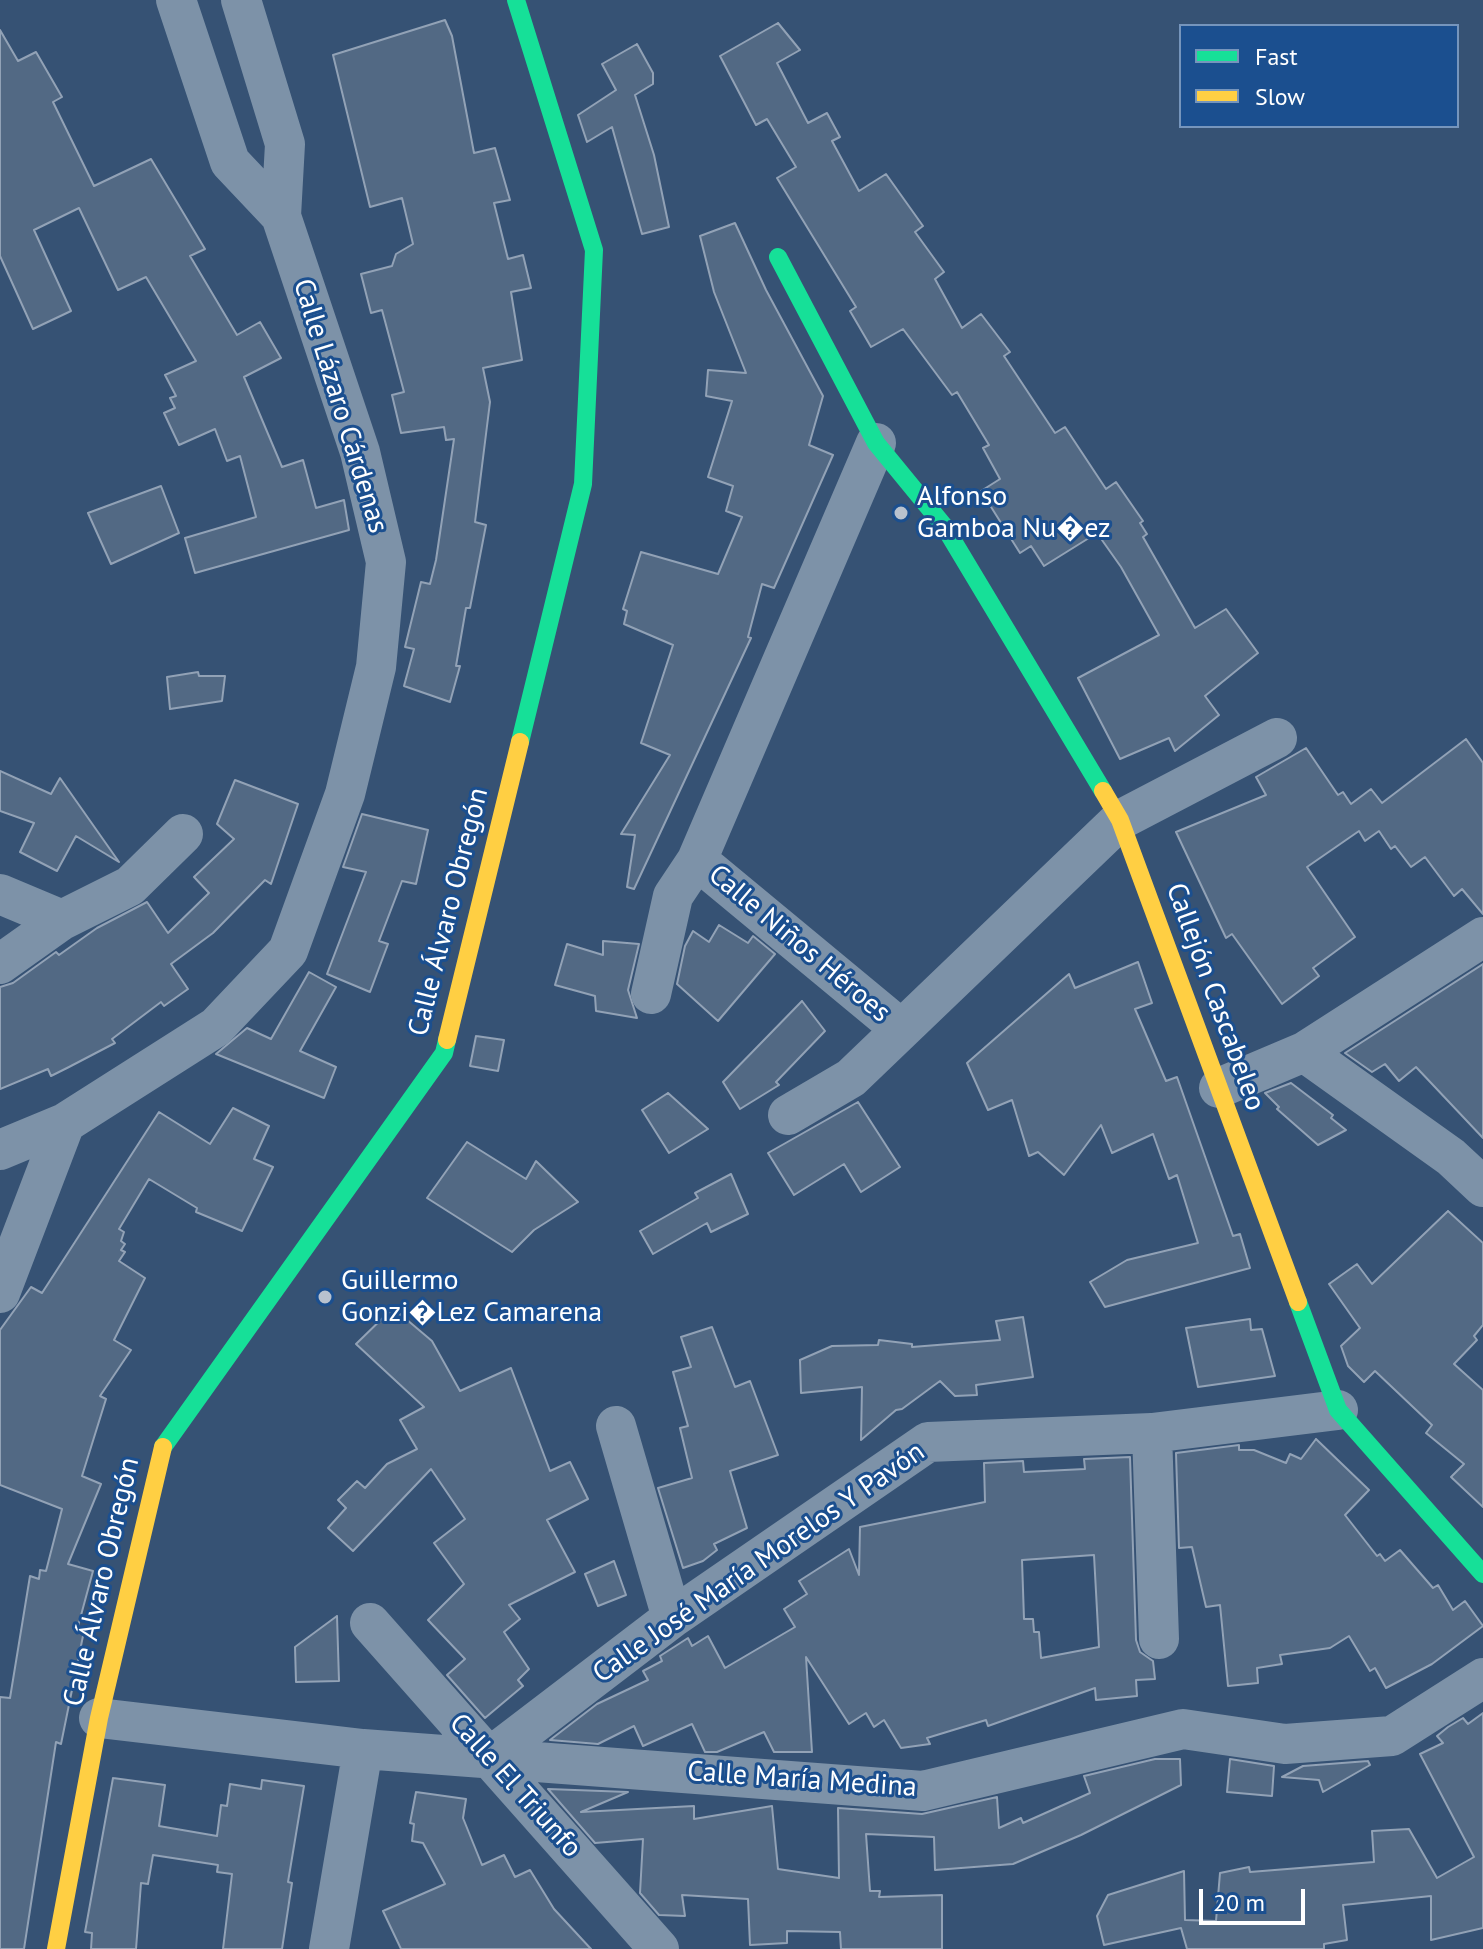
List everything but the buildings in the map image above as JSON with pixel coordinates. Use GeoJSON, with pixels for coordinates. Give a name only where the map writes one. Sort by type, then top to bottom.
{"type":"FeatureCollection","features":[{"type":"Feature","properties":{"kind":"street","name":"Calle Lázaro Cárdenas"},"geometry":{"type":"LineString","coordinates":[[176,0],[230,162],[281,216]]}},
{"type":"Feature","properties":{"kind":"street","name":"Calle Lázaro Cárdenas"},"geometry":{"type":"LineString","coordinates":[[0,1150],[65,1123],[216,1027],[288,951],[345,794],[376,667],[386,562],[360,452],[281,216],[285,144],[241,0]]}},
{"type":"Feature","properties":{"kind":"street","name":"Calle Álvaro Obregón"},"geometry":{"type":"LineString","coordinates":[[56,1949],[99,1718],[163,1445],[444,1053],[583,484],[594,250],[516,0]]}},
{"type":"Feature","properties":{"kind":"street","name":"Callejón Cascabeleo"},"geometry":{"type":"LineString","coordinates":[[778,257],[876,443],[944,526],[1120,820],[1338,1410],[1483,1574]]}},
{"type":"Feature","properties":{"kind":"street"},"geometry":{"type":"LineString","coordinates":[[697,860],[876,443]]}},
{"type":"Feature","properties":{"kind":"street","name":"Calle Niños Héroes"},"geometry":{"type":"LineString","coordinates":[[788,1115],[851,1078],[1120,820],[1277,738]]}},
{"type":"Feature","properties":{"kind":"street"},"geometry":{"type":"LineString","coordinates":[[0,964],[62,920],[130,886],[183,834]]}},
{"type":"Feature","properties":{"kind":"street","name":"Calle Niños Héroes"},"geometry":{"type":"LineString","coordinates":[[651,994],[673,896],[697,860],[901,1029]]}},
{"type":"Feature","properties":{"kind":"street"},"geometry":{"type":"LineString","coordinates":[[0,894],[62,920]]}},
{"type":"Feature","properties":{"kind":"street"},"geometry":{"type":"LineString","coordinates":[[1219,1088],[1304,1052],[1483,937]]}},
{"type":"Feature","properties":{"kind":"street"},"geometry":{"type":"LineString","coordinates":[[1304,1052],[1451,1157],[1483,1187]]}},
{"type":"Feature","properties":{"kind":"street"},"geometry":{"type":"LineString","coordinates":[[0,1293],[65,1123]]}},
{"type":"Feature","properties":{"kind":"street","name":"Calle José María Morelos Y Pavón"},"geometry":{"type":"LineString","coordinates":[[490,1757],[672,1618],[928,1442],[1152,1433],[1338,1410]]}},
{"type":"Feature","properties":{"kind":"street"},"geometry":{"type":"LineString","coordinates":[[616,1426],[672,1618]]}},
{"type":"Feature","properties":{"kind":"street"},"geometry":{"type":"LineString","coordinates":[[1152,1433],[1159,1639]]}},
{"type":"Feature","properties":{"kind":"street","name":"Calle El Triunfo"},"geometry":{"type":"LineString","coordinates":[[370,1623],[659,1949]]}},
{"type":"Feature","properties":{"kind":"street","name":"Calle María Medina"},"geometry":{"type":"LineString","coordinates":[[99,1718],[363,1749],[923,1791],[1183,1729],[1285,1744],[1392,1736],[1483,1678]]}},
{"type":"Feature","properties":{"kind":"street"},"geometry":{"type":"LineString","coordinates":[[329,1949],[363,1749]]}},
{"type":"Feature","properties":{"kind":"traffic: fast"},"geometry":{"type":"LineString","coordinates":[[516,0],[594,250],[583,484],[520,742]]}},
{"type":"Feature","properties":{"kind":"traffic: fast"},"geometry":{"type":"LineString","coordinates":[[778,257],[876,443],[944,526],[1103,791]]}},
{"type":"Feature","properties":{"kind":"traffic: fast"},"geometry":{"type":"LineString","coordinates":[[163,1447],[444,1053],[447,1040]]}},
{"type":"Feature","properties":{"kind":"traffic: fast"},"geometry":{"type":"LineString","coordinates":[[1298,1302],[1338,1410],[1483,1574]]}},
{"type":"Feature","properties":{"kind":"traffic: slow"},"geometry":{"type":"LineString","coordinates":[[447,1040],[520,742]]}},
{"type":"Feature","properties":{"kind":"traffic: slow"},"geometry":{"type":"LineString","coordinates":[[1103,791],[1120,820],[1298,1302]]}},
{"type":"Feature","properties":{"kind":"traffic: slow"},"geometry":{"type":"LineString","coordinates":[[56,1949],[99,1718],[163,1447]]}},
{"type":"Feature","properties":{"kind":"place","name":"Alfonso Gamboa Nu�ez"},"geometry":{"type":"Point","coordinates":[901,513]}},
{"type":"Feature","properties":{"kind":"place","name":"Guillermo Gonzi�Lez Camarena"},"geometry":{"type":"Point","coordinates":[325,1297]}}]}
